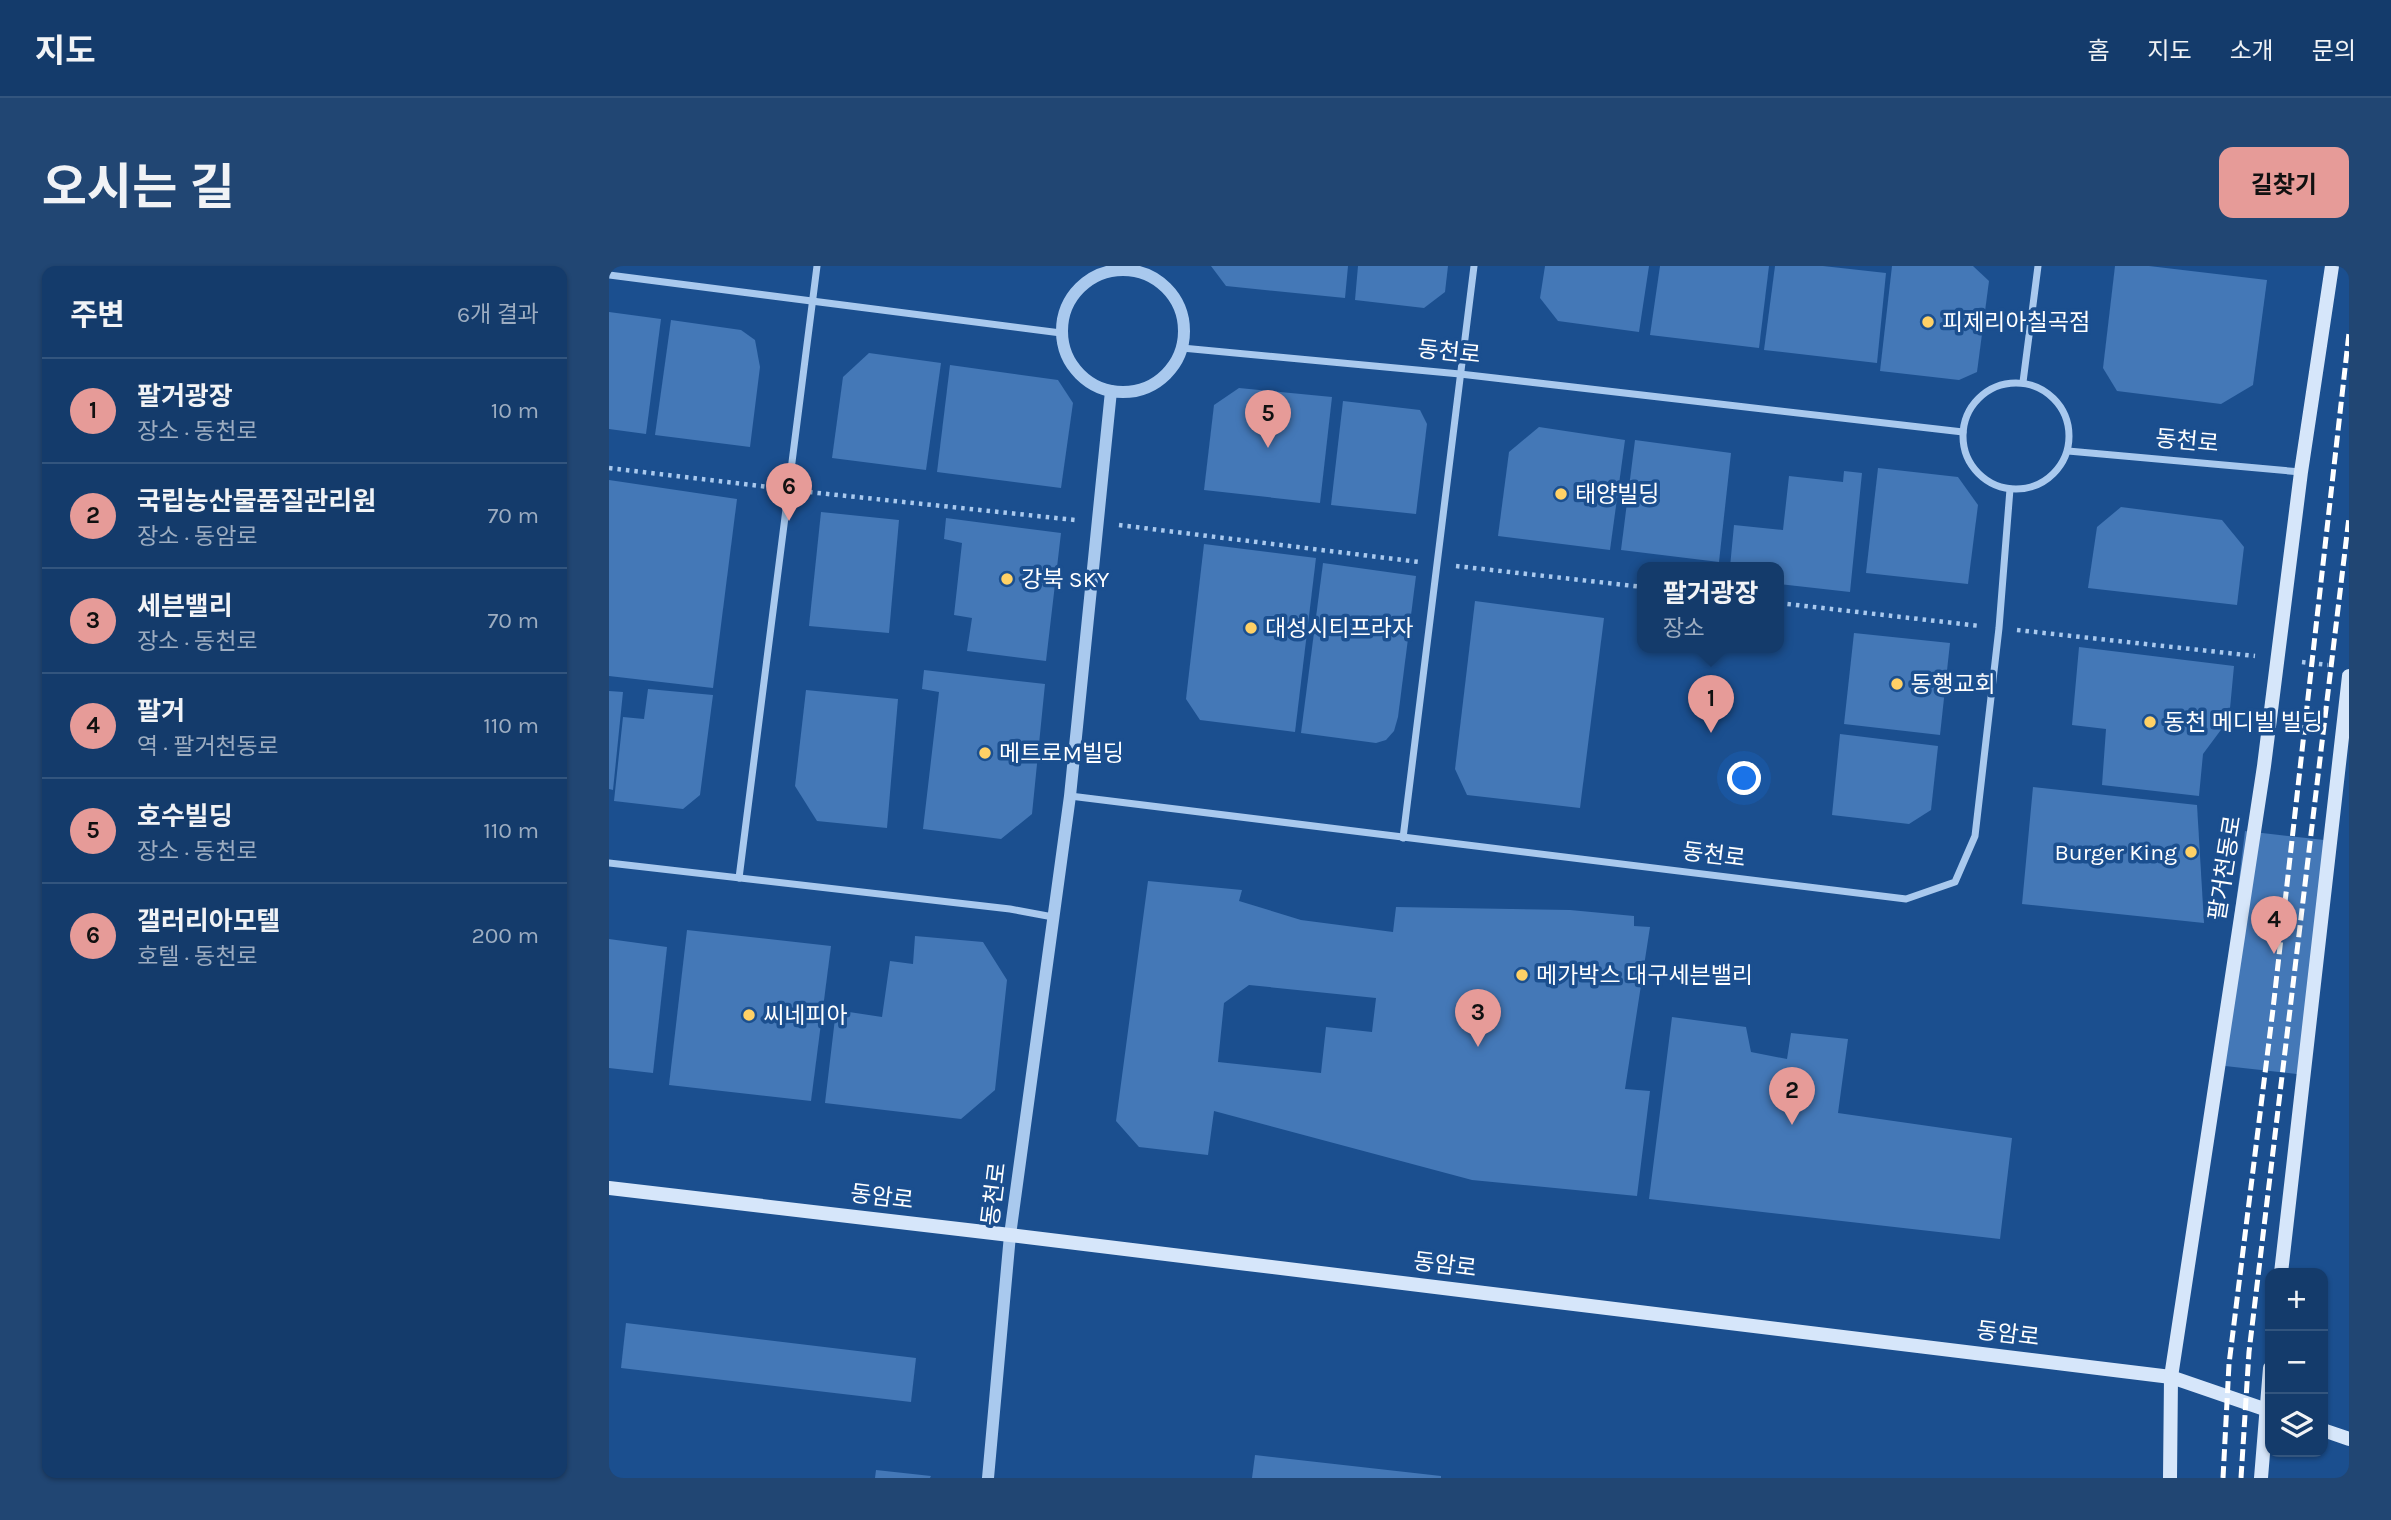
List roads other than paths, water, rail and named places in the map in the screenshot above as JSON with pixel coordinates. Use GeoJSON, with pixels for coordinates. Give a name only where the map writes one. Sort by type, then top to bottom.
{"type":"FeatureCollection","features":[{"type":"Feature","properties":{"kind":"main road","name":"팔거천동로"},"geometry":{"type":"LineString","coordinates":[[2170,1478],[2171,1377],[2262,779],[2301,472],[2332,266]]}},
{"type":"Feature","properties":{"kind":"main road"},"geometry":{"type":"LineString","coordinates":[[2282,1268],[2349,676]]}},
{"type":"Feature","properties":{"kind":"main road","name":"동암로"},"geometry":{"type":"LineString","coordinates":[[609,1188],[2171,1377],[2265,1410]]}},
{"type":"Feature","properties":{"kind":"main road"},"geometry":{"type":"LineString","coordinates":[[2328,1432],[2349,1439]]}},
{"type":"Feature","properties":{"kind":"main road"},"geometry":{"type":"LineString","coordinates":[[2261,1478],[2265,1440]]}},
{"type":"Feature","properties":{"kind":"street"},"geometry":{"type":"LineString","coordinates":[[739,878],[817,266]]}},
{"type":"Feature","properties":{"kind":"street"},"geometry":{"type":"LineString","coordinates":[[1403,838],[1474,266]]}},
{"type":"Feature","properties":{"kind":"street"},"geometry":{"type":"LineString","coordinates":[[2023,382],[2038,266]]}},
{"type":"Feature","properties":{"kind":"street"},"geometry":{"type":"LineString","coordinates":[[1126,267],[1146,273],[1164,284],[1177,299],[1184,318],[1185,338],[1179,358],[1167,374],[1151,386],[1131,392],[1111,391],[1092,383],[1076,370],[1066,353],[1061,333],[1064,313],[1073,295],[1088,281],[1106,271],[1126,267]]}},
{"type":"Feature","properties":{"kind":"street"},"geometry":{"type":"LineString","coordinates":[[609,275],[1061,333]]}},
{"type":"Feature","properties":{"kind":"street","name":"동천로"},"geometry":{"type":"LineString","coordinates":[[1182,348],[1460,374],[1963,432]]}},
{"type":"Feature","properties":{"kind":"street"},"geometry":{"type":"LineString","coordinates":[[2023,382],[2038,386],[2061,406],[2069,428],[2068,451],[2062,465],[2052,476],[2025,489],[2010,489],[1997,486],[1975,470],[1963,446],[1963,432],[1967,415],[1976,400],[2005,383],[2023,382]]}},
{"type":"Feature","properties":{"kind":"street","name":"동천로"},"geometry":{"type":"LineString","coordinates":[[988,1478],[1010,1235],[1070,796],[1111,391]]}},
{"type":"Feature","properties":{"kind":"street","name":"동천로"},"geometry":{"type":"LineString","coordinates":[[2068,451],[2301,472]]}},
{"type":"Feature","properties":{"kind":"street","name":"동천로"},"geometry":{"type":"LineString","coordinates":[[1070,796],[1906,899],[1955,882],[1975,836],[1999,628],[2010,489]]}},
{"type":"Feature","properties":{"kind":"street"},"geometry":{"type":"LineString","coordinates":[[609,863],[1010,909],[1052,917]]}},
{"type":"Feature","properties":{"kind":"railway"},"geometry":{"type":"LineString","coordinates":[[2223,1478],[2229,1364],[2273,1009],[2349,333]]}},
{"type":"Feature","properties":{"kind":"railway"},"geometry":{"type":"LineString","coordinates":[[2241,1478],[2249,1352],[2349,517]]}},
{"type":"Feature","properties":{"kind":"place","name":"피제리아칠곡점"},"geometry":{"type":"Point","coordinates":[1928,322]}},
{"type":"Feature","properties":{"kind":"place","name":"호수빌딩"},"geometry":{"type":"Point","coordinates":[1268,448]}},
{"type":"Feature","properties":{"kind":"place","name":"태양빌딩"},"geometry":{"type":"Point","coordinates":[1561,494]}},
{"type":"Feature","properties":{"kind":"place","name":"갤러리아모텔"},"geometry":{"type":"Point","coordinates":[789,521]}},
{"type":"Feature","properties":{"kind":"place","name":"강북 SKY"},"geometry":{"type":"Point","coordinates":[1007,579]}},
{"type":"Feature","properties":{"kind":"place","name":"대성시티프라자"},"geometry":{"type":"Point","coordinates":[1251,628]}},
{"type":"Feature","properties":{"kind":"place","name":"동행교회"},"geometry":{"type":"Point","coordinates":[1897,684]}},
{"type":"Feature","properties":{"kind":"place","name":"동천 메디빌 빌딩"},"geometry":{"type":"Point","coordinates":[2150,722]}},
{"type":"Feature","properties":{"kind":"place","name":"팔거광장"},"geometry":{"type":"Point","coordinates":[1711,733]}},
{"type":"Feature","properties":{"kind":"place","name":"메트로M빌딩"},"geometry":{"type":"Point","coordinates":[985,753]}},
{"type":"Feature","properties":{"kind":"place","name":"Burger King"},"geometry":{"type":"Point","coordinates":[2191,852]}},
{"type":"Feature","properties":{"kind":"place","name":"팔거"},"geometry":{"type":"Point","coordinates":[2274,954]}},
{"type":"Feature","properties":{"kind":"place","name":"메가박스 대구세븐밸리"},"geometry":{"type":"Point","coordinates":[1522,975]}},
{"type":"Feature","properties":{"kind":"place","name":"씨네피아"},"geometry":{"type":"Point","coordinates":[749,1015]}},
{"type":"Feature","properties":{"kind":"place","name":"세븐밸리"},"geometry":{"type":"Point","coordinates":[1478,1047]}},
{"type":"Feature","properties":{"kind":"place","name":"국립농산물품질관리원"},"geometry":{"type":"Point","coordinates":[1792,1125]}}]}
